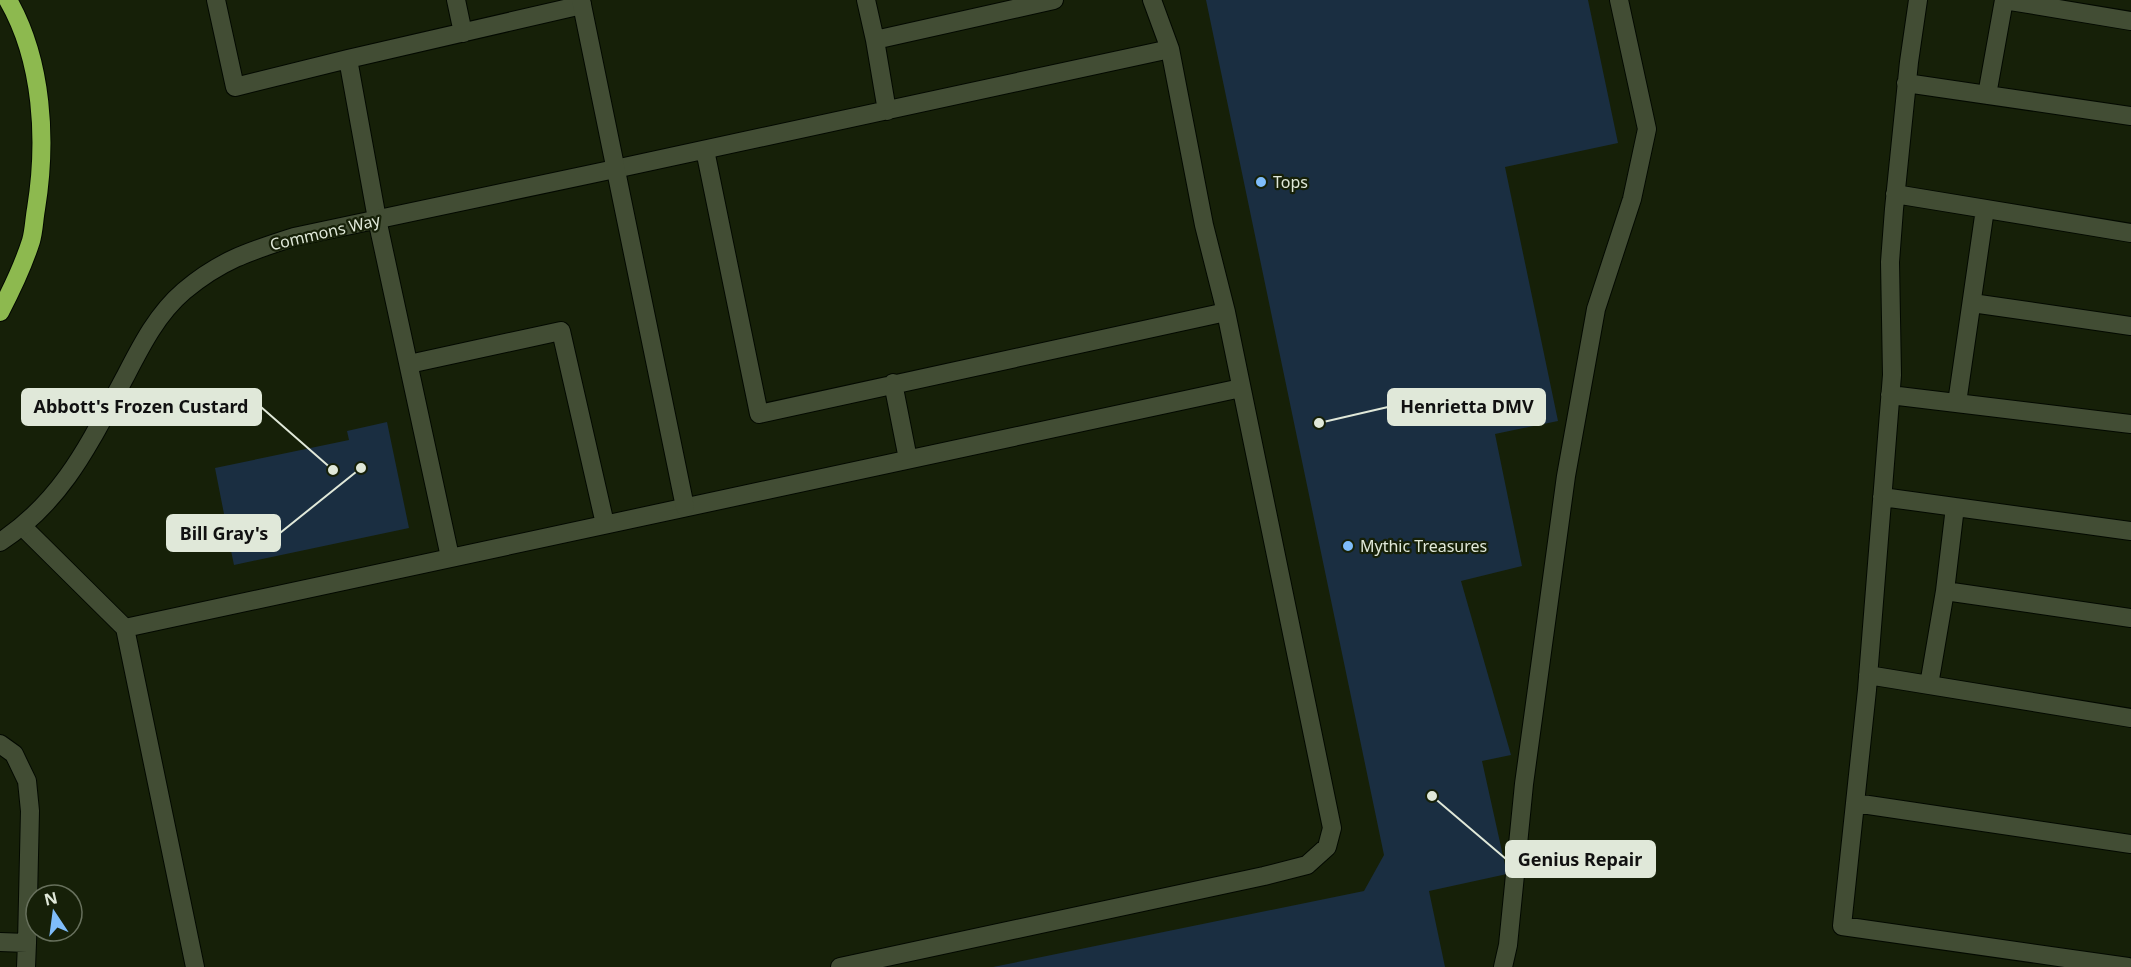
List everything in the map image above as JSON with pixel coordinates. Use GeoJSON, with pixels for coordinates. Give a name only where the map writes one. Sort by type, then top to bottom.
{"type":"FeatureCollection","features":[{"type":"Feature","properties":{"kind":"highway"},"geometry":{"type":"LineString","coordinates":[[0,312],[15,283],[31,239],[42,151],[40,104],[29,53],[8,0]]}},
{"type":"Feature","properties":{"kind":"street"},"geometry":{"type":"LineString","coordinates":[[216,0],[236,87],[582,3],[686,507]]}},
{"type":"Feature","properties":{"kind":"street"},"geometry":{"type":"LineString","coordinates":[[456,0],[464,33]]}},
{"type":"Feature","properties":{"kind":"street"},"geometry":{"type":"LineString","coordinates":[[866,0],[887,111]]}},
{"type":"Feature","properties":{"kind":"street"},"geometry":{"type":"LineString","coordinates":[[875,40],[1054,0]]}},
{"type":"Feature","properties":{"kind":"street"},"geometry":{"type":"LineString","coordinates":[[840,967],[1307,866],[1327,847],[1332,828],[1226,312],[1204,225],[1170,49],[1152,0]]}},
{"type":"Feature","properties":{"kind":"street"},"geometry":{"type":"LineString","coordinates":[[1503,967],[1508,945],[1524,784],[1566,476],[1596,309],[1632,199],[1647,129],[1619,0]]}},
{"type":"Feature","properties":{"kind":"street"},"geometry":{"type":"LineString","coordinates":[[1918,0],[1906,83],[1895,194],[1890,261],[1892,375],[1868,675],[1842,926],[2128,967]]}},
{"type":"Feature","properties":{"kind":"street"},"geometry":{"type":"LineString","coordinates":[[1987,95],[2004,0],[2131,21]]}},
{"type":"Feature","properties":{"kind":"street","name":"Commons Way"},"geometry":{"type":"LineString","coordinates":[[0,542],[23,527],[58,492],[86,450],[151,329],[183,292],[214,268],[247,251],[294,237],[1170,49]]}},
{"type":"Feature","properties":{"kind":"street"},"geometry":{"type":"LineString","coordinates":[[348,59],[377,219],[450,557]]}},
{"type":"Feature","properties":{"kind":"street"},"geometry":{"type":"LineString","coordinates":[[1906,83],[2131,116]]}},
{"type":"Feature","properties":{"kind":"street"},"geometry":{"type":"LineString","coordinates":[[705,150],[759,414],[1226,312]]}},
{"type":"Feature","properties":{"kind":"street"},"geometry":{"type":"LineString","coordinates":[[1895,194],[2131,233]]}},
{"type":"Feature","properties":{"kind":"street"},"geometry":{"type":"LineString","coordinates":[[1958,403],[1985,209]]}},
{"type":"Feature","properties":{"kind":"street"},"geometry":{"type":"LineString","coordinates":[[1972,303],[2131,327]]}},
{"type":"Feature","properties":{"kind":"street"},"geometry":{"type":"LineString","coordinates":[[409,364],[561,332],[605,524]]}},
{"type":"Feature","properties":{"kind":"street"},"geometry":{"type":"LineString","coordinates":[[893,383],[908,459]]}},
{"type":"Feature","properties":{"kind":"street"},"geometry":{"type":"LineString","coordinates":[[125,627],[1241,388]]}},
{"type":"Feature","properties":{"kind":"street"},"geometry":{"type":"LineString","coordinates":[[1890,395],[2131,424]]}},
{"type":"Feature","properties":{"kind":"street"},"geometry":{"type":"LineString","coordinates":[[1882,497],[2131,531]]}},
{"type":"Feature","properties":{"kind":"street"},"geometry":{"type":"LineString","coordinates":[[1929,685],[1945,591],[1955,507]]}},
{"type":"Feature","properties":{"kind":"street"},"geometry":{"type":"LineString","coordinates":[[23,527],[125,627],[195,967]]}},
{"type":"Feature","properties":{"kind":"street"},"geometry":{"type":"LineString","coordinates":[[1945,591],[2131,618]]}},
{"type":"Feature","properties":{"kind":"street"},"geometry":{"type":"LineString","coordinates":[[1868,675],[2131,718]]}},
{"type":"Feature","properties":{"kind":"street"},"geometry":{"type":"LineString","coordinates":[[0,744],[14,754],[27,781],[30,811],[28,883]]}},
{"type":"Feature","properties":{"kind":"street"},"geometry":{"type":"LineString","coordinates":[[1855,803],[2131,844]]}},
{"type":"Feature","properties":{"kind":"street"},"geometry":{"type":"LineString","coordinates":[[0,942],[24,943]]}},
{"type":"Feature","properties":{"kind":"street"},"geometry":{"type":"LineString","coordinates":[[26,967],[27,943]]}},
{"type":"Feature","properties":{"kind":"building"},"geometry":{"type":"Polygon","coordinates":[[[1206,0],[1588,0],[1618,143],[1505,167],[1558,421],[1495,434],[1522,566],[1461,581],[1511,755],[1482,761],[1507,874],[1429,891],[1445,967],[993,967],[1364,891],[1384,855],[1206,0]]]}},
{"type":"Feature","properties":{"kind":"building"},"geometry":{"type":"Polygon","coordinates":[[[387,422],[409,528],[234,565],[229,541],[207,545],[203,524],[225,519],[215,468],[349,440],[347,431],[387,422]]]}},
{"type":"Feature","properties":{"kind":"place","name":"Tops"},"geometry":{"type":"Point","coordinates":[1261,182]}},
{"type":"Feature","properties":{"kind":"place","name":"Henrietta DMV"},"geometry":{"type":"Point","coordinates":[1319,423]}},
{"type":"Feature","properties":{"kind":"place","name":"Bill Gray's"},"geometry":{"type":"Point","coordinates":[361,468]}},
{"type":"Feature","properties":{"kind":"place","name":"Abbott's Frozen Custard"},"geometry":{"type":"Point","coordinates":[333,470]}},
{"type":"Feature","properties":{"kind":"place","name":"Mythic Treasures"},"geometry":{"type":"Point","coordinates":[1348,546]}},
{"type":"Feature","properties":{"kind":"place","name":"Genius Repair"},"geometry":{"type":"Point","coordinates":[1432,796]}}]}
